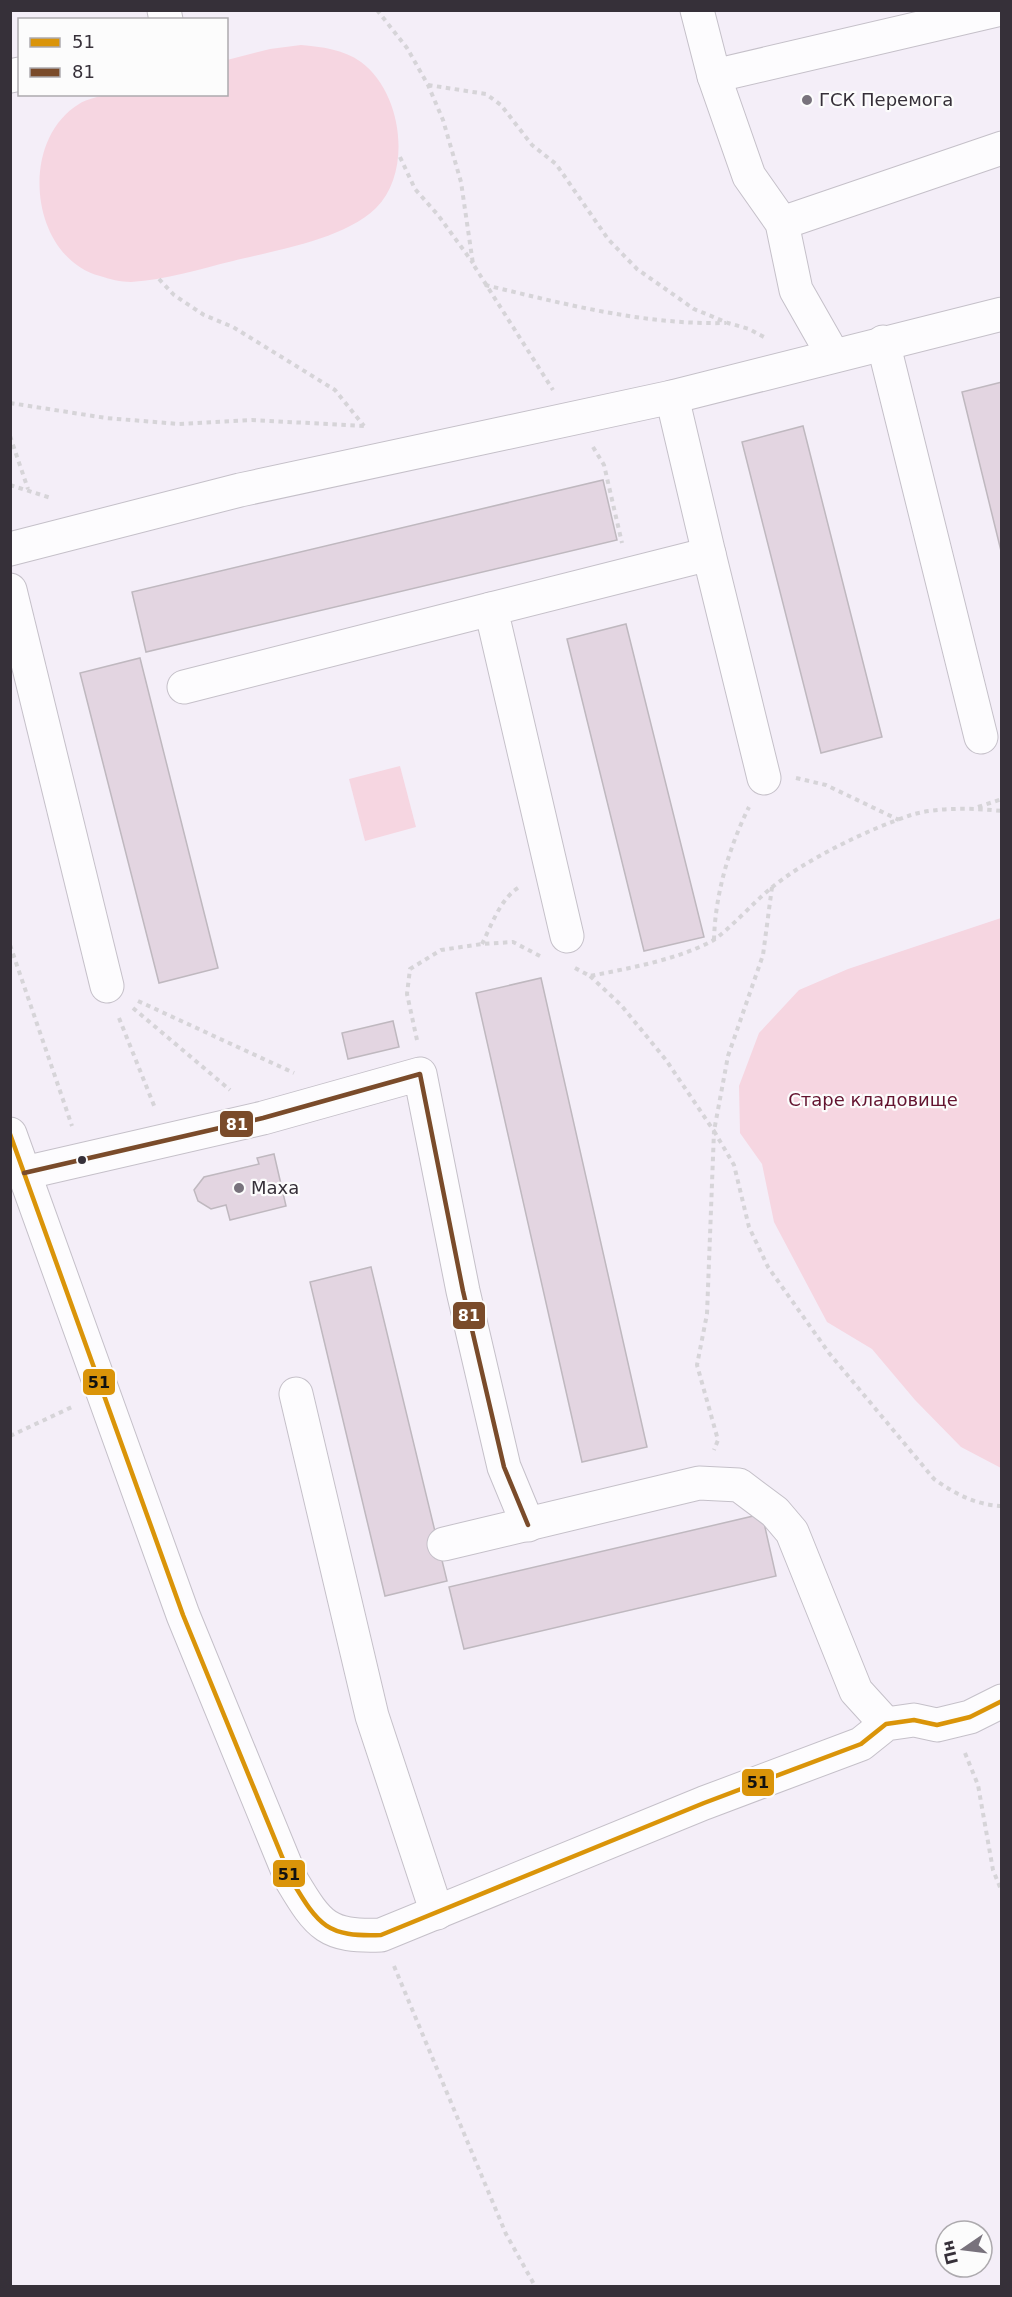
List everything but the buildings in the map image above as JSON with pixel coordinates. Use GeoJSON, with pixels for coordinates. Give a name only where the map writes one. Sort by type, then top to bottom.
{"type":"FeatureCollection","features":[{"type":"Feature","properties":{"kind":"street"},"geometry":{"type":"LineString","coordinates":[[697,10],[714,76],[749,176],[782,223],[796,290],[819,358]]}},
{"type":"Feature","properties":{"kind":"street"},"geometry":{"type":"LineString","coordinates":[[714,76],[997,10]]}},
{"type":"Feature","properties":{"kind":"street"},"geometry":{"type":"LineString","coordinates":[[782,223],[1002,148]]}},
{"type":"Feature","properties":{"kind":"street"},"geometry":{"type":"LineString","coordinates":[[10,549],[240,490],[672,397],[819,358],[1002,314]]}},
{"type":"Feature","properties":{"kind":"street"},"geometry":{"type":"LineString","coordinates":[[883,342],[981,737]]}},
{"type":"Feature","properties":{"kind":"street"},"geometry":{"type":"LineString","coordinates":[[672,397],[764,778]]}},
{"type":"Feature","properties":{"kind":"street"},"geometry":{"type":"LineString","coordinates":[[184,687],[709,554]]}},
{"type":"Feature","properties":{"kind":"street"},"geometry":{"type":"LineString","coordinates":[[10,590],[107,986]]}},
{"type":"Feature","properties":{"kind":"street"},"geometry":{"type":"LineString","coordinates":[[491,609],[550,869],[559,952]]}},
{"type":"Feature","properties":{"kind":"street"},"geometry":{"type":"LineString","coordinates":[[24,1173],[169,1142],[420,1074],[463,1291],[504,1467],[528,1525]]}},
{"type":"Feature","properties":{"kind":"street"},"geometry":{"type":"LineString","coordinates":[[10,1134],[183,1615],[292,1881],[308,1908],[326,1926],[349,1936],[381,1935],[704,1803],[861,1744],[886,1724],[914,1720],[937,1725],[970,1717],[1002,1701]]}},
{"type":"Feature","properties":{"kind":"street"},"geometry":{"type":"LineString","coordinates":[[296,1394],[372,1716],[437,1913]]}},
{"type":"Feature","properties":{"kind":"street"},"geometry":{"type":"LineString","coordinates":[[444,1544],[699,1483],[739,1485],[775,1512],[792,1532],[856,1691],[886,1724]]}},
{"type":"Feature","properties":{"kind":"path"},"geometry":{"type":"LineString","coordinates":[[377,10],[407,48],[428,85],[443,120],[461,182],[473,264]]}},
{"type":"Feature","properties":{"kind":"path"},"geometry":{"type":"LineString","coordinates":[[428,85],[451,86],[486,94],[501,105],[528,141],[556,164],[608,239],[637,269],[694,309],[819,358]]}},
{"type":"Feature","properties":{"kind":"path"},"geometry":{"type":"LineString","coordinates":[[400,157],[415,189],[438,215],[473,264],[561,403],[574,417],[604,465],[630,574]]}},
{"type":"Feature","properties":{"kind":"path"},"geometry":{"type":"LineString","coordinates":[[10,403],[106,418],[179,424],[252,420],[364,426],[335,390],[233,327],[204,315],[174,295],[159,279]]}},
{"type":"Feature","properties":{"kind":"path"},"geometry":{"type":"LineString","coordinates":[[485,285],[641,319],[684,324],[728,323]]}},
{"type":"Feature","properties":{"kind":"path"},"geometry":{"type":"LineString","coordinates":[[10,436],[28,489]]}},
{"type":"Feature","properties":{"kind":"path"},"geometry":{"type":"LineString","coordinates":[[10,485],[51,498]]}},
{"type":"Feature","properties":{"kind":"path"},"geometry":{"type":"LineString","coordinates":[[714,940],[715,911],[728,863],[741,823],[764,778],[797,778],[826,785],[900,820]]}},
{"type":"Feature","properties":{"kind":"path"},"geometry":{"type":"LineString","coordinates":[[590,976],[669,957],[714,940],[772,887],[836,848],[900,820],[913,815],[974,808],[1002,799]]}},
{"type":"Feature","properties":{"kind":"path"},"geometry":{"type":"LineString","coordinates":[[974,808],[1002,812]]}},
{"type":"Feature","properties":{"kind":"path"},"geometry":{"type":"LineString","coordinates":[[482,944],[497,913],[512,891],[550,869]]}},
{"type":"Feature","properties":{"kind":"path"},"geometry":{"type":"LineString","coordinates":[[699,1483],[718,1440],[697,1365],[707,1314],[714,1131],[728,1056],[763,955],[772,887]]}},
{"type":"Feature","properties":{"kind":"path"},"geometry":{"type":"LineString","coordinates":[[420,1074],[416,1034],[407,994],[410,969],[441,950],[482,944],[513,942],[559,952],[590,976],[621,1005],[666,1060],[714,1131],[734,1165],[749,1227],[768,1267],[830,1353],[934,1479],[953,1492],[984,1505],[1002,1506]]}},
{"type":"Feature","properties":{"kind":"path"},"geometry":{"type":"LineString","coordinates":[[10,945],[84,1161]]}},
{"type":"Feature","properties":{"kind":"path"},"geometry":{"type":"LineString","coordinates":[[107,986],[343,1096]]}},
{"type":"Feature","properties":{"kind":"path"},"geometry":{"type":"LineString","coordinates":[[107,986],[263,1118]]}},
{"type":"Feature","properties":{"kind":"path"},"geometry":{"type":"LineString","coordinates":[[107,986],[169,1142]]}},
{"type":"Feature","properties":{"kind":"path"},"geometry":{"type":"LineString","coordinates":[[10,1436],[103,1392]]}},
{"type":"Feature","properties":{"kind":"path"},"geometry":{"type":"LineString","coordinates":[[970,1717],[956,1734],[978,1785],[993,1870],[1002,1892]]}},
{"type":"Feature","properties":{"kind":"path"},"geometry":{"type":"LineString","coordinates":[[381,1935],[506,2234],[535,2286]]}},
{"type":"Feature","properties":{"kind":"green space"},"geometry":{"type":"Polygon","coordinates":[[[301,45],[332,49],[361,62],[375,75],[386,92],[394,112],[398,132],[395,174],[388,192],[376,208],[362,219],[328,236],[288,248],[157,279],[131,282],[111,279],[77,265],[59,247],[47,224],[40,198],[40,170],[46,144],[59,122],[79,104],[103,96],[228,96],[228,60],[270,49],[301,45]]]}},
{"type":"Feature","properties":{"kind":"green space"},"geometry":{"type":"Polygon","coordinates":[[[400,766],[416,827],[365,841],[349,779],[400,766]]]}},
{"type":"Feature","properties":{"kind":"green space","name":"Старе кладовище"},"geometry":{"type":"Polygon","coordinates":[[[1002,918],[1001,1468],[961,1447],[915,1400],[872,1349],[827,1322],[774,1222],[762,1164],[740,1133],[739,1086],[759,1033],[799,990],[848,969],[1002,918]]]}},
{"type":"Feature","properties":{"kind":"transit line","name":"81"},"geometry":{"type":"LineString","coordinates":[[24,1173],[263,1118],[420,1074],[463,1291],[504,1467],[528,1525]]}},
{"type":"Feature","properties":{"kind":"transit line","name":"51"},"geometry":{"type":"LineString","coordinates":[[10,1134],[183,1615],[292,1881],[310,1909],[326,1926],[348,1934],[381,1935],[704,1803],[861,1744],[886,1724],[914,1720],[937,1725],[970,1717],[1002,1701]]}},
{"type":"Feature","properties":{"kind":"place","name":"ГСК Перемога"},"geometry":{"type":"Point","coordinates":[807,100]}},
{"type":"Feature","properties":{"kind":"place","name":"Маха"},"geometry":{"type":"Point","coordinates":[239,1188]}}]}
